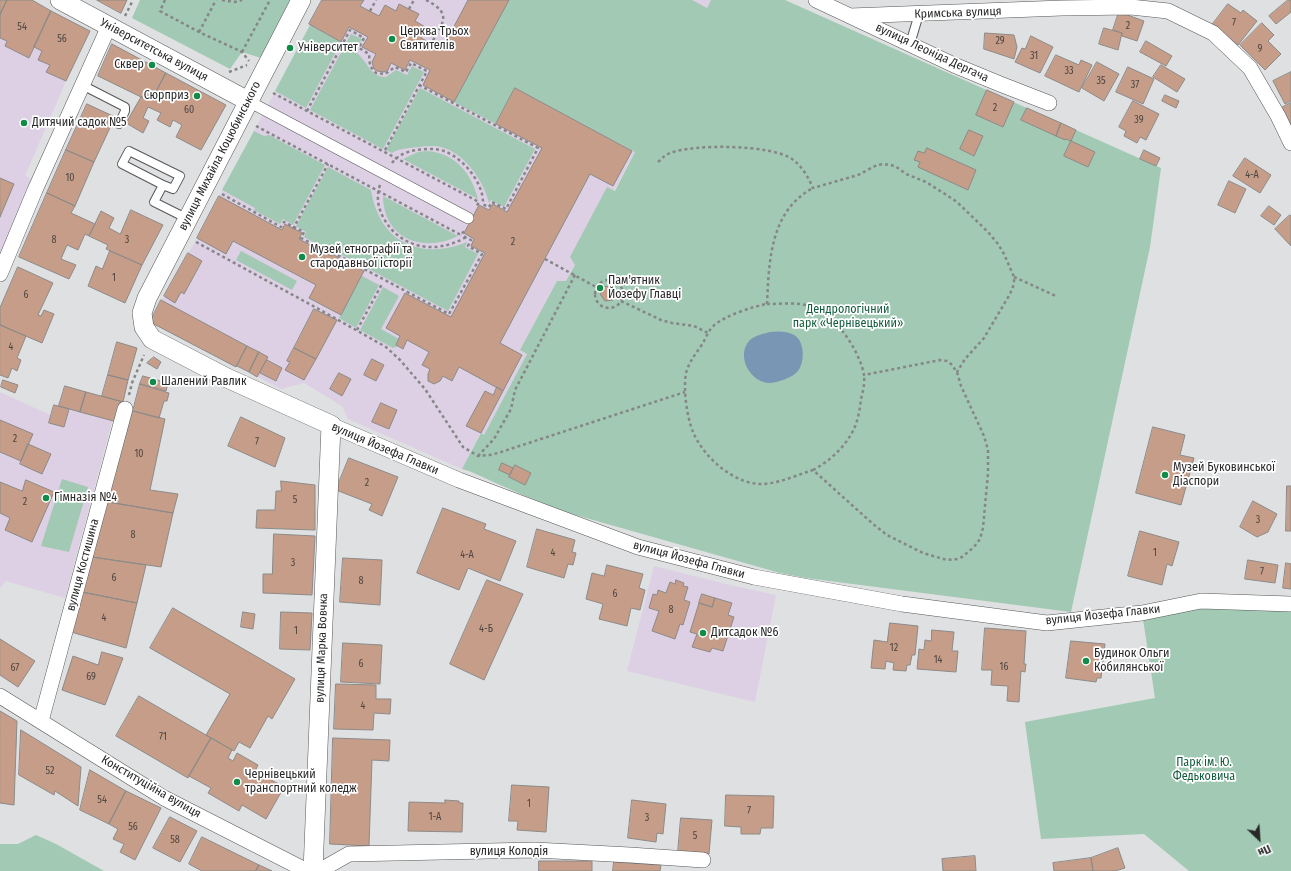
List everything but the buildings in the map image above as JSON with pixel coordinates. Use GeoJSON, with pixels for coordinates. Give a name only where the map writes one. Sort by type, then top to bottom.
{"type":"FeatureCollection","features":[{"type":"Feature","properties":{"kind":"street","name":"Університетська вулиця"},"geometry":{"type":"LineString","coordinates":[[60,0],[117,19],[248,101]]}},
{"type":"Feature","properties":{"kind":"street","name":"вулиця Михайла Коцюбинського"},"geometry":{"type":"LineString","coordinates":[[142,313],[147,298],[301,0]]}},
{"type":"Feature","properties":{"kind":"street","name":"вулиця Леоніда Дергача"},"geometry":{"type":"LineString","coordinates":[[816,0],[1000,84],[1049,103]]}},
{"type":"Feature","properties":{"kind":"street","name":"Кримська вулиця"},"geometry":{"type":"LineString","coordinates":[[850,16],[1062,8],[1131,7],[1168,11],[1213,34],[1250,68],[1278,116],[1291,143]]}},
{"type":"Feature","properties":{"kind":"street"},"geometry":{"type":"LineString","coordinates":[[0,274],[35,190],[82,85],[117,19]]}},
{"type":"Feature","properties":{"kind":"street"},"geometry":{"type":"LineString","coordinates":[[248,101],[468,218]]}},
{"type":"Feature","properties":{"kind":"street","name":"вулиця Йозефа Главки"},"geometry":{"type":"LineString","coordinates":[[142,313],[144,327],[152,339],[227,378],[331,426],[459,480],[638,547],[754,577],[887,602],[1048,622],[1142,612],[1201,601],[1291,604]]}},
{"type":"Feature","properties":{"kind":"street","name":"вулиця Костишина"},"geometry":{"type":"LineString","coordinates":[[41,721],[125,409]]}},
{"type":"Feature","properties":{"kind":"street","name":"вулиця Марка Вовчка"},"geometry":{"type":"LineString","coordinates":[[313,871],[331,426]]}},
{"type":"Feature","properties":{"kind":"street","name":"Конституційна вулиця"},"geometry":{"type":"LineString","coordinates":[[0,696],[164,798],[307,871]]}},
{"type":"Feature","properties":{"kind":"street","name":"вулиця Колодія"},"geometry":{"type":"LineString","coordinates":[[319,871],[349,854],[535,850],[702,860]]}},
{"type":"Feature","properties":{"kind":"lane"},"geometry":{"type":"LineString","coordinates":[[910,44],[919,14]]}},
{"type":"Feature","properties":{"kind":"lane"},"geometry":{"type":"LineString","coordinates":[[82,85],[125,107],[125,111],[119,124]]}},
{"type":"Feature","properties":{"kind":"lane"},"geometry":{"type":"LineString","coordinates":[[129,151],[180,176],[173,189],[163,185],[122,164],[129,151]]}},
{"type":"Feature","properties":{"kind":"lane"},"geometry":{"type":"LineString","coordinates":[[163,185],[154,202],[188,219]]}},
{"type":"Feature","properties":{"kind":"path"},"geometry":{"type":"LineString","coordinates":[[117,19],[133,0]]}},
{"type":"Feature","properties":{"kind":"path"},"geometry":{"type":"LineString","coordinates":[[165,0],[160,11],[199,32],[242,52],[270,0]]}},
{"type":"Feature","properties":{"kind":"path"},"geometry":{"type":"LineString","coordinates":[[199,32],[216,0]]}},
{"type":"Feature","properties":{"kind":"path"},"geometry":{"type":"LineString","coordinates":[[222,0],[226,2],[235,2],[242,0]]}},
{"type":"Feature","properties":{"kind":"path"},"geometry":{"type":"LineString","coordinates":[[370,11],[376,0]]}},
{"type":"Feature","properties":{"kind":"path"},"geometry":{"type":"LineString","coordinates":[[409,9],[414,0]]}},
{"type":"Feature","properties":{"kind":"path"},"geometry":{"type":"LineString","coordinates":[[426,0],[439,8],[443,16],[442,25],[432,44]]}},
{"type":"Feature","properties":{"kind":"path"},"geometry":{"type":"LineString","coordinates":[[117,19],[130,21]]}},
{"type":"Feature","properties":{"kind":"path"},"geometry":{"type":"LineString","coordinates":[[268,90],[307,111],[384,152],[427,71],[411,63],[406,72],[395,67],[384,74],[376,73],[370,66],[370,54],[359,48],[364,38],[350,30],[307,111]]}},
{"type":"Feature","properties":{"kind":"path"},"geometry":{"type":"LineString","coordinates":[[229,72],[252,64]]}},
{"type":"Feature","properties":{"kind":"path"},"geometry":{"type":"LineString","coordinates":[[419,85],[538,148],[506,209],[492,202],[489,207],[479,202]]}},
{"type":"Feature","properties":{"kind":"path"},"geometry":{"type":"LineString","coordinates":[[658,162],[669,153],[717,146],[769,150],[792,159],[801,167],[813,188]]}},
{"type":"Feature","properties":{"kind":"path"},"geometry":{"type":"LineString","coordinates":[[466,237],[449,245],[433,247],[412,244],[400,238],[385,220],[379,206],[377,196],[378,191],[386,174],[396,158],[405,152],[432,149],[443,151],[458,159],[471,173],[481,190],[483,196],[482,204]]}},
{"type":"Feature","properties":{"kind":"path"},"geometry":{"type":"LineString","coordinates":[[294,228],[328,164]]}},
{"type":"Feature","properties":{"kind":"path"},"geometry":{"type":"LineString","coordinates":[[767,304],[769,268],[775,236],[790,206],[813,188],[858,175],[877,165],[884,164],[895,166],[906,174],[926,182],[945,194],[970,214],[998,244],[1014,276],[1014,284],[1010,294],[984,338],[965,359],[957,372]]}},
{"type":"Feature","properties":{"kind":"path"},"geometry":{"type":"LineString","coordinates":[[222,194],[281,227],[284,222],[304,232],[301,238],[330,253],[332,252],[450,314],[482,254],[468,246],[471,240],[461,235]]}},
{"type":"Feature","properties":{"kind":"path"},"geometry":{"type":"LineString","coordinates":[[195,242],[386,347],[400,360],[430,396],[463,447],[478,456],[498,454],[685,392]]}},
{"type":"Feature","properties":{"kind":"path"},"geometry":{"type":"LineString","coordinates":[[545,259],[596,287]]}},
{"type":"Feature","properties":{"kind":"path"},"geometry":{"type":"LineString","coordinates":[[478,456],[494,439],[511,409],[515,390],[575,275]]}},
{"type":"Feature","properties":{"kind":"path"},"geometry":{"type":"LineString","coordinates":[[1014,276],[1056,296]]}},
{"type":"Feature","properties":{"kind":"path"},"geometry":{"type":"LineString","coordinates":[[606,279],[616,281],[620,284],[622,289],[623,294],[621,301],[616,306],[611,308],[601,306],[595,298],[594,294],[596,287],[606,279]]}},
{"type":"Feature","properties":{"kind":"path"},"geometry":{"type":"LineString","coordinates":[[357,330],[382,284]]}},
{"type":"Feature","properties":{"kind":"path"},"geometry":{"type":"LineString","coordinates":[[621,301],[661,320],[694,326],[708,333]]}},
{"type":"Feature","properties":{"kind":"path"},"geometry":{"type":"LineString","coordinates":[[767,304],[806,305],[821,310],[836,325],[851,344],[862,365],[864,384],[860,410],[853,430],[832,458],[813,470],[780,481],[763,484],[744,480],[726,472],[706,452],[694,433],[685,392],[688,365],[713,326],[755,307],[767,304]]}},
{"type":"Feature","properties":{"kind":"path"},"geometry":{"type":"LineString","coordinates":[[813,470],[887,535],[923,553],[946,560],[956,559],[962,557],[974,547],[980,539],[983,528],[988,450],[984,436],[961,386],[957,372],[951,364],[940,360],[864,375]]}},
{"type":"Feature","properties":{"kind":"path"},"geometry":{"type":"LineString","coordinates":[[125,409],[132,382],[141,361]]}},
{"type":"Feature","properties":{"kind":"shaded area"},"geometry":{"type":"Polygon","coordinates":[[[322,0],[711,0],[632,150],[635,152],[614,191],[607,188],[575,264],[566,281],[557,281],[520,350],[527,354],[484,435],[480,434],[462,469],[348,419],[342,406],[304,383],[281,389],[150,322],[197,238],[310,26],[309,24],[322,0]]]}},
{"type":"Feature","properties":{"kind":"shaded area","name":"Дитячий садок №5"},"geometry":{"type":"Polygon","coordinates":[[[51,11],[90,31],[66,81],[25,176],[31,179],[0,254],[0,38],[7,41],[5,46],[29,57],[51,11]]]}},
{"type":"Feature","properties":{"kind":"shaded area","name":"Гімназія №4"},"geometry":{"type":"Polygon","coordinates":[[[0,392],[52,416],[60,400],[114,414],[65,598],[6,581],[0,588],[0,392]]]}},
{"type":"Feature","properties":{"kind":"shaded area","name":"Дитсадок №6"},"geometry":{"type":"Polygon","coordinates":[[[654,566],[776,595],[755,702],[627,671],[654,566]]]}},
{"type":"Feature","properties":{"kind":"green space"},"geometry":{"type":"Polygon","coordinates":[[[140,0],[290,0],[261,58],[242,52],[230,69],[132,18],[140,0]]]}},
{"type":"Feature","properties":{"kind":"green space","name":"Дендрологічний парк «Чернівецький»"},"geometry":{"type":"Polygon","coordinates":[[[509,0],[692,0],[707,8],[711,0],[785,0],[1161,168],[1150,247],[1071,612],[806,578],[780,573],[565,512],[462,469],[481,433],[484,435],[527,354],[520,350],[557,281],[566,281],[575,265],[570,257],[607,187],[615,191],[635,152],[515,88],[496,124],[454,102],[509,0]]]}},
{"type":"Feature","properties":{"kind":"green space"},"geometry":{"type":"Polygon","coordinates":[[[310,25],[341,42],[306,108],[275,91],[310,25]]]}},
{"type":"Feature","properties":{"kind":"green space"},"geometry":{"type":"Polygon","coordinates":[[[351,34],[362,39],[355,52],[376,74],[386,77],[396,70],[407,75],[412,66],[424,72],[383,149],[310,110],[351,34]]]}},
{"type":"Feature","properties":{"kind":"green space"},"geometry":{"type":"Polygon","coordinates":[[[420,88],[535,149],[504,207],[491,200],[489,203],[487,195],[473,170],[460,157],[452,152],[441,147],[432,146],[405,148],[392,153],[386,150],[420,88]]]}},
{"type":"Feature","properties":{"kind":"green space"},"geometry":{"type":"Polygon","coordinates":[[[254,131],[264,136],[269,135],[325,165],[293,225],[283,219],[280,224],[222,190],[254,131]]]}},
{"type":"Feature","properties":{"kind":"green space"},"geometry":{"type":"Polygon","coordinates":[[[426,151],[445,156],[460,166],[471,180],[478,199],[403,159],[418,152],[426,151]]]}},
{"type":"Feature","properties":{"kind":"green space"},"geometry":{"type":"Polygon","coordinates":[[[328,167],[371,190],[375,208],[383,223],[392,234],[404,243],[418,248],[433,249],[450,247],[467,242],[465,247],[478,254],[448,311],[331,249],[330,251],[304,237],[306,232],[296,226],[328,167]]]}},
{"type":"Feature","properties":{"kind":"green space"},"geometry":{"type":"Polygon","coordinates":[[[383,196],[458,236],[445,241],[432,243],[419,242],[407,238],[398,232],[390,222],[385,211],[383,196]]]}},
{"type":"Feature","properties":{"kind":"green space"},"geometry":{"type":"Polygon","coordinates":[[[241,251],[297,281],[292,290],[236,260],[241,251]]]}},
{"type":"Feature","properties":{"kind":"green space"},"geometry":{"type":"Polygon","coordinates":[[[362,276],[379,285],[356,328],[339,318],[362,276]]]}},
{"type":"Feature","properties":{"kind":"green space"},"geometry":{"type":"Polygon","coordinates":[[[383,287],[399,296],[381,329],[399,339],[396,345],[398,346],[393,348],[360,330],[383,287]]]}},
{"type":"Feature","properties":{"kind":"green space"},"geometry":{"type":"Polygon","coordinates":[[[62,479],[88,487],[69,552],[41,546],[62,479]]]}},
{"type":"Feature","properties":{"kind":"green space","name":"Парк ім. Ю. Федьковича"},"geometry":{"type":"Polygon","coordinates":[[[1200,607],[1291,611],[1291,871],[1189,871],[1144,834],[1041,839],[1025,722],[1155,698],[1143,619],[1200,607]]]}},
{"type":"Feature","properties":{"kind":"green space"},"geometry":{"type":"Polygon","coordinates":[[[36,835],[56,844],[104,871],[0,871],[0,844],[18,844],[36,835]]]}},
{"type":"Feature","properties":{"kind":"water"},"geometry":{"type":"Polygon","coordinates":[[[770,332],[786,332],[798,338],[802,347],[803,357],[798,371],[792,376],[770,383],[763,382],[751,373],[744,360],[744,353],[750,340],[770,332]]]}},
{"type":"Feature","properties":{"kind":"place","name":"Церква Трьох Святителів"},"geometry":{"type":"Point","coordinates":[392,39]}},
{"type":"Feature","properties":{"kind":"place","name":"Університет"},"geometry":{"type":"Point","coordinates":[290,48]}},
{"type":"Feature","properties":{"kind":"place","name":"Сквер"},"geometry":{"type":"Point","coordinates":[152,65]}},
{"type":"Feature","properties":{"kind":"place","name":"Сюрприз"},"geometry":{"type":"Point","coordinates":[197,96]}},
{"type":"Feature","properties":{"kind":"place","name":"Дитячий садок №5"},"geometry":{"type":"Point","coordinates":[24,123]}},
{"type":"Feature","properties":{"kind":"place","name":"Музей етнографії та стародавньої історії"},"geometry":{"type":"Point","coordinates":[302,257]}},
{"type":"Feature","properties":{"kind":"place","name":"Пам'ятник Йозефу Главці"},"geometry":{"type":"Point","coordinates":[600,288]}},
{"type":"Feature","properties":{"kind":"place","name":"Шалений Равлик"},"geometry":{"type":"Point","coordinates":[153,382]}},
{"type":"Feature","properties":{"kind":"place","name":"Музей Буковинської Діаспори"},"geometry":{"type":"Point","coordinates":[1165,475]}},
{"type":"Feature","properties":{"kind":"place","name":"Гімназія №4"},"geometry":{"type":"Point","coordinates":[46,498]}},
{"type":"Feature","properties":{"kind":"place","name":"Дитсадок №6"},"geometry":{"type":"Point","coordinates":[703,633]}},
{"type":"Feature","properties":{"kind":"place","name":"Будинок Ольги Кобилянської"},"geometry":{"type":"Point","coordinates":[1086,661]}},
{"type":"Feature","properties":{"kind":"place","name":"Чернівецький транспортний коледж"},"geometry":{"type":"Point","coordinates":[237,782]}}]}
